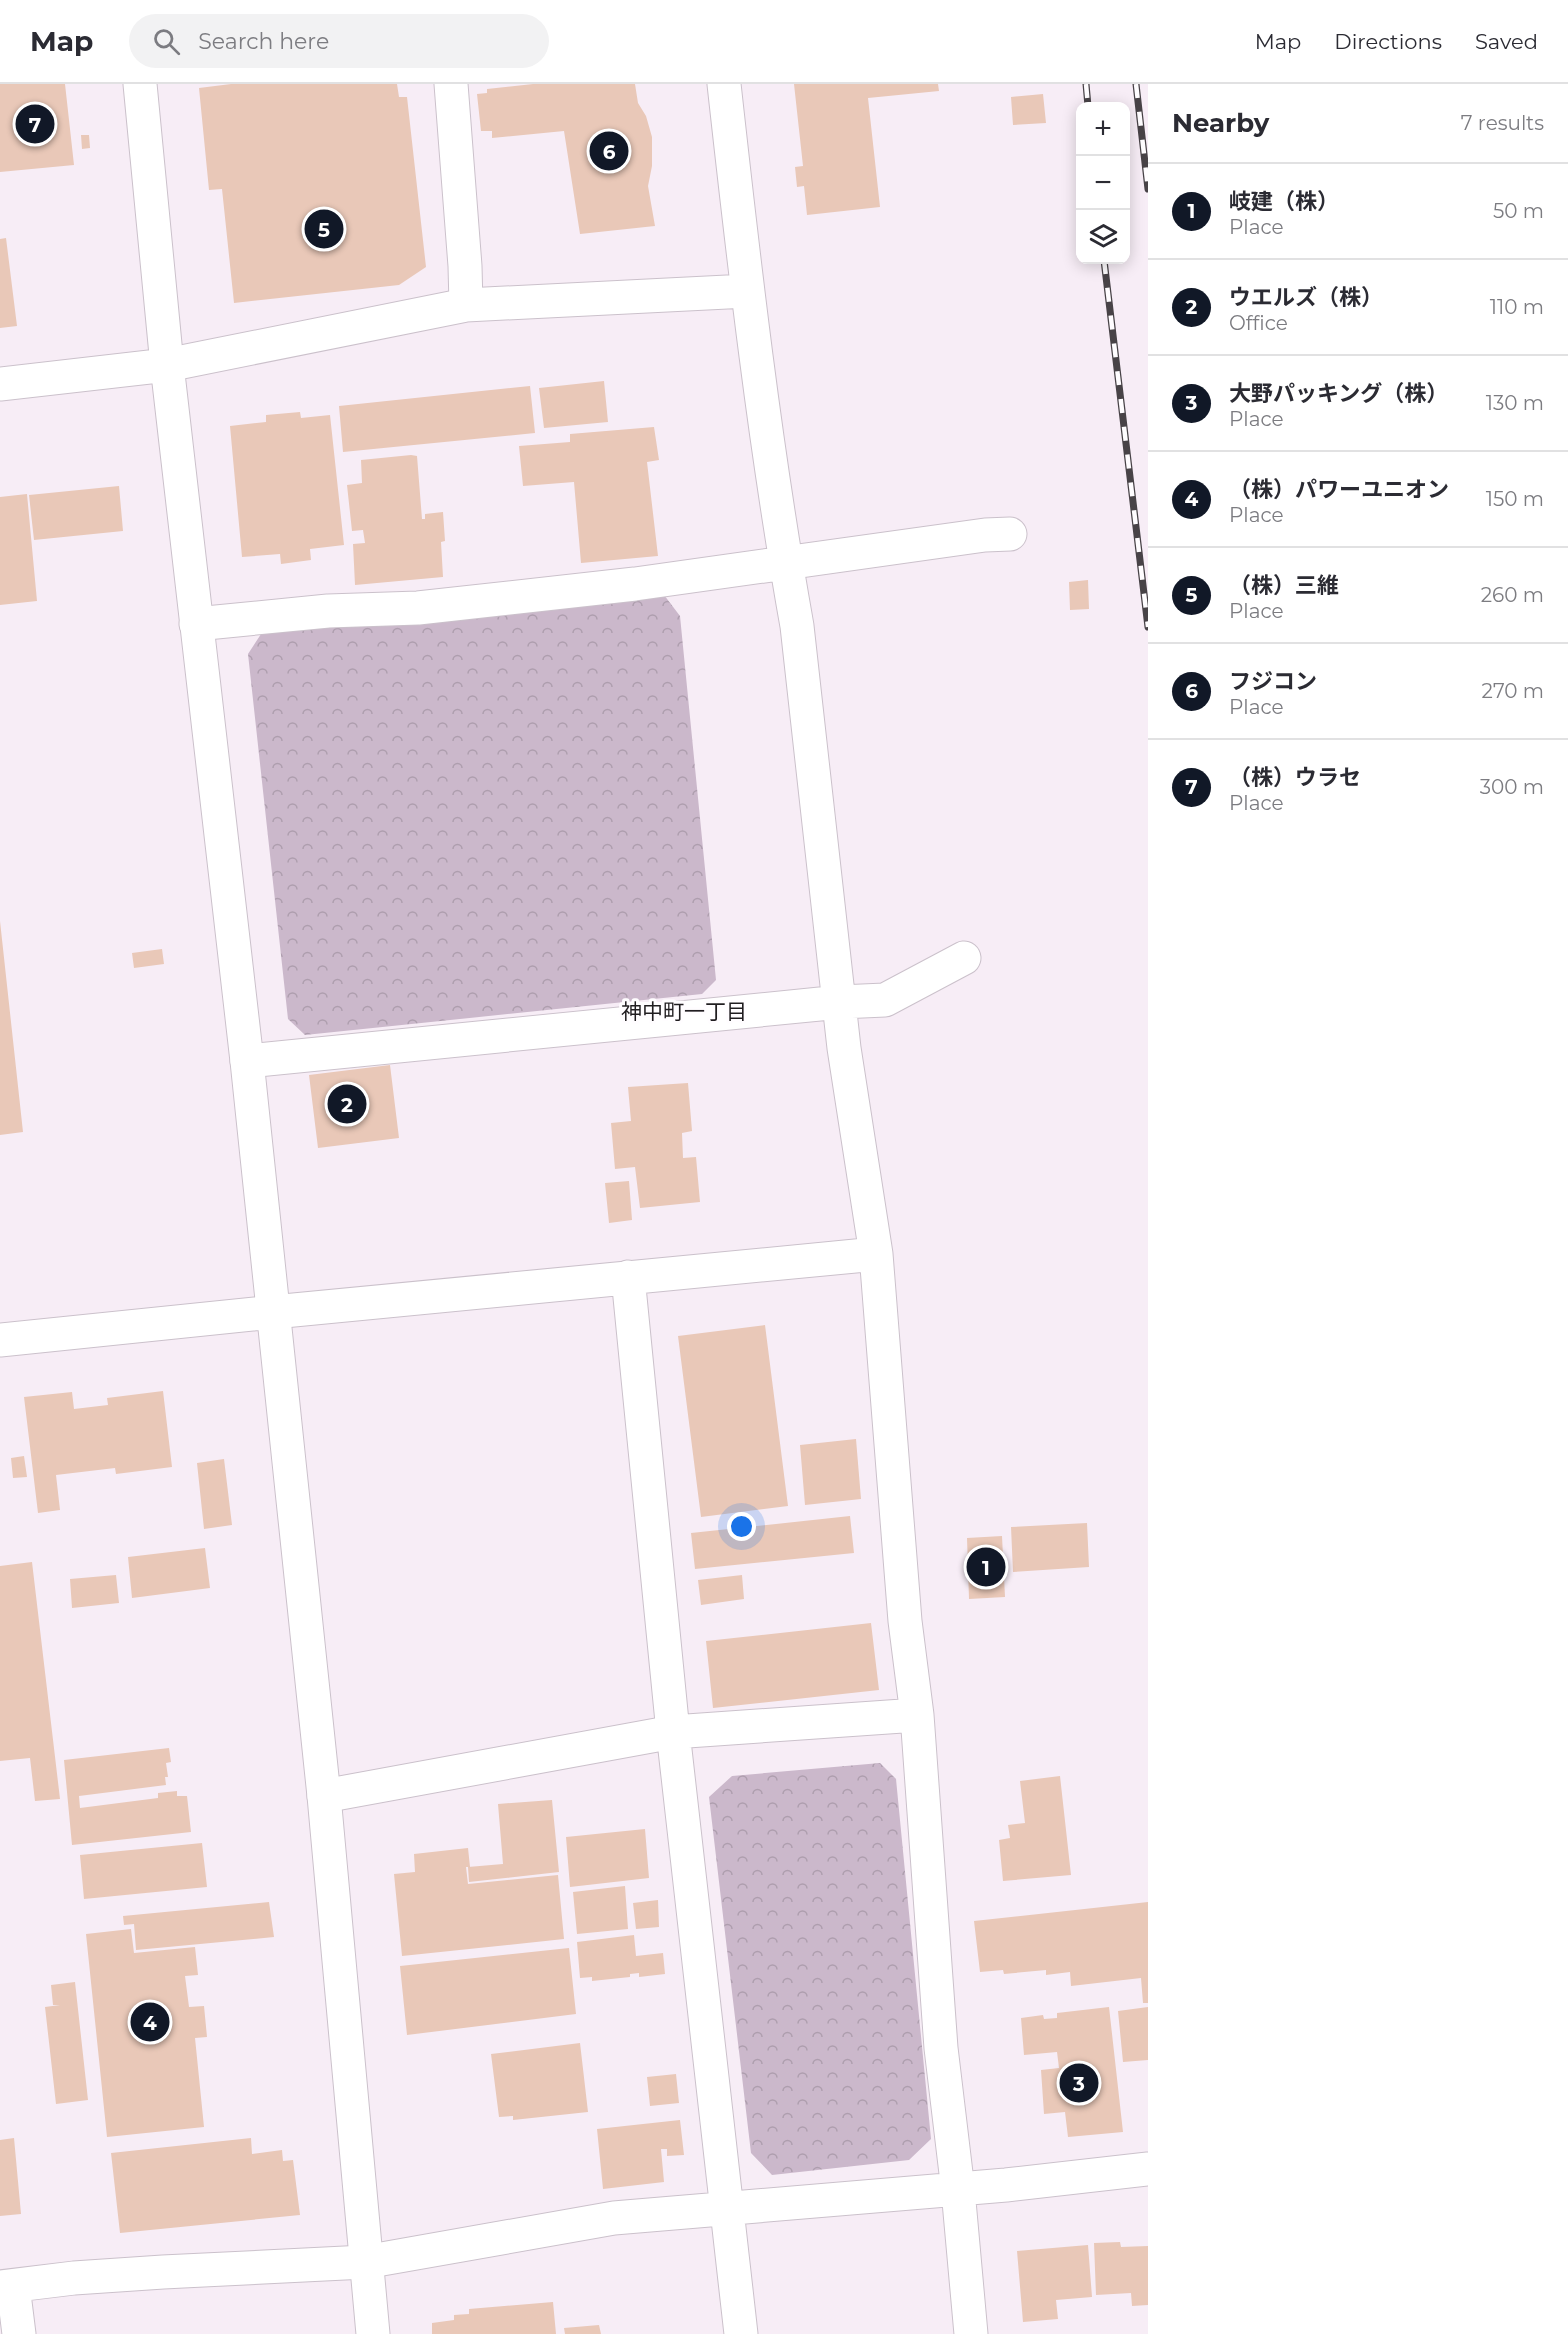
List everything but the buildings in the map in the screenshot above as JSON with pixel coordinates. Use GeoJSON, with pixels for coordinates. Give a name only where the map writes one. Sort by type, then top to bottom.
{"type":"FeatureCollection","features":[{"type":"Feature","properties":{"kind":"street"},"geometry":{"type":"LineString","coordinates":[[140,84],[167,365],[247,1061],[324,1796],[373,2334]]}},
{"type":"Feature","properties":{"kind":"street"},"geometry":{"type":"LineString","coordinates":[[451,84],[466,305]]}},
{"type":"Feature","properties":{"kind":"street"},"geometry":{"type":"LineString","coordinates":[[724,84],[747,291],[797,626],[844,1048],[876,1254],[905,1621],[917,1715],[941,2048],[958,2190],[971,2334]]}},
{"type":"Feature","properties":{"kind":"street"},"geometry":{"type":"LineString","coordinates":[[0,384],[167,365],[466,305],[747,291]]}},
{"type":"Feature","properties":{"kind":"street"},"geometry":{"type":"LineString","coordinates":[[196,624],[328,611],[418,608],[635,584],[985,535],[1010,534]]}},
{"type":"Feature","properties":{"kind":"street"},"geometry":{"type":"LineString","coordinates":[[247,1061],[840,1002],[885,1000],[964,958]]}},
{"type":"Feature","properties":{"kind":"street"},"geometry":{"type":"LineString","coordinates":[[0,1340],[876,1254]]}},
{"type":"Feature","properties":{"kind":"street"},"geometry":{"type":"LineString","coordinates":[[628,1278],[673,1732],[741,2334]]}},
{"type":"Feature","properties":{"kind":"street"},"geometry":{"type":"LineString","coordinates":[[324,1796],[673,1732],[917,1715]]}},
{"type":"Feature","properties":{"kind":"street"},"geometry":{"type":"LineString","coordinates":[[19,2334],[7,2287],[74,2278],[365,2262],[615,2218],[958,2190],[1148,2169]]}},
{"type":"Feature","properties":{"kind":"green space"},"geometry":{"type":"Polygon","coordinates":[[[661,591],[680,616],[716,980],[702,994],[305,1035],[288,1019],[248,654],[263,631],[661,591]]]}},
{"type":"Feature","properties":{"kind":"green space"},"geometry":{"type":"Polygon","coordinates":[[[880,1763],[896,1779],[931,2139],[909,2160],[772,2175],[751,2153],[709,1797],[732,1776],[880,1763]]]}},
{"type":"Feature","properties":{"kind":"railway"},"geometry":{"type":"LineString","coordinates":[[1086,84],[1088,102]]}},
{"type":"Feature","properties":{"kind":"railway"},"geometry":{"type":"LineString","coordinates":[[1136,84],[1148,189]]}},
{"type":"Feature","properties":{"kind":"railway"},"geometry":{"type":"LineString","coordinates":[[1104,264],[1148,627]]}},
{"type":"Feature","properties":{"kind":"place","name":"（株）ウラセ"},"geometry":{"type":"Point","coordinates":[35,124]}},
{"type":"Feature","properties":{"kind":"place","name":"フジコン"},"geometry":{"type":"Point","coordinates":[609,151]}},
{"type":"Feature","properties":{"kind":"place","name":"（株）三維"},"geometry":{"type":"Point","coordinates":[324,229]}},
{"type":"Feature","properties":{"kind":"place","name":"ウエルズ（株）"},"geometry":{"type":"Point","coordinates":[347,1104]}},
{"type":"Feature","properties":{"kind":"place","name":"岐建（株）"},"geometry":{"type":"Point","coordinates":[986,1567]}},
{"type":"Feature","properties":{"kind":"place","name":"（株）パワーユニオン"},"geometry":{"type":"Point","coordinates":[150,2022]}},
{"type":"Feature","properties":{"kind":"place","name":"大野パッキング（株）"},"geometry":{"type":"Point","coordinates":[1079,2083]}},
{"type":"Feature","properties":{"kind":"district","name":"神中町一丁目"},"geometry":{"type":"Point","coordinates":[684,1011]}}]}
